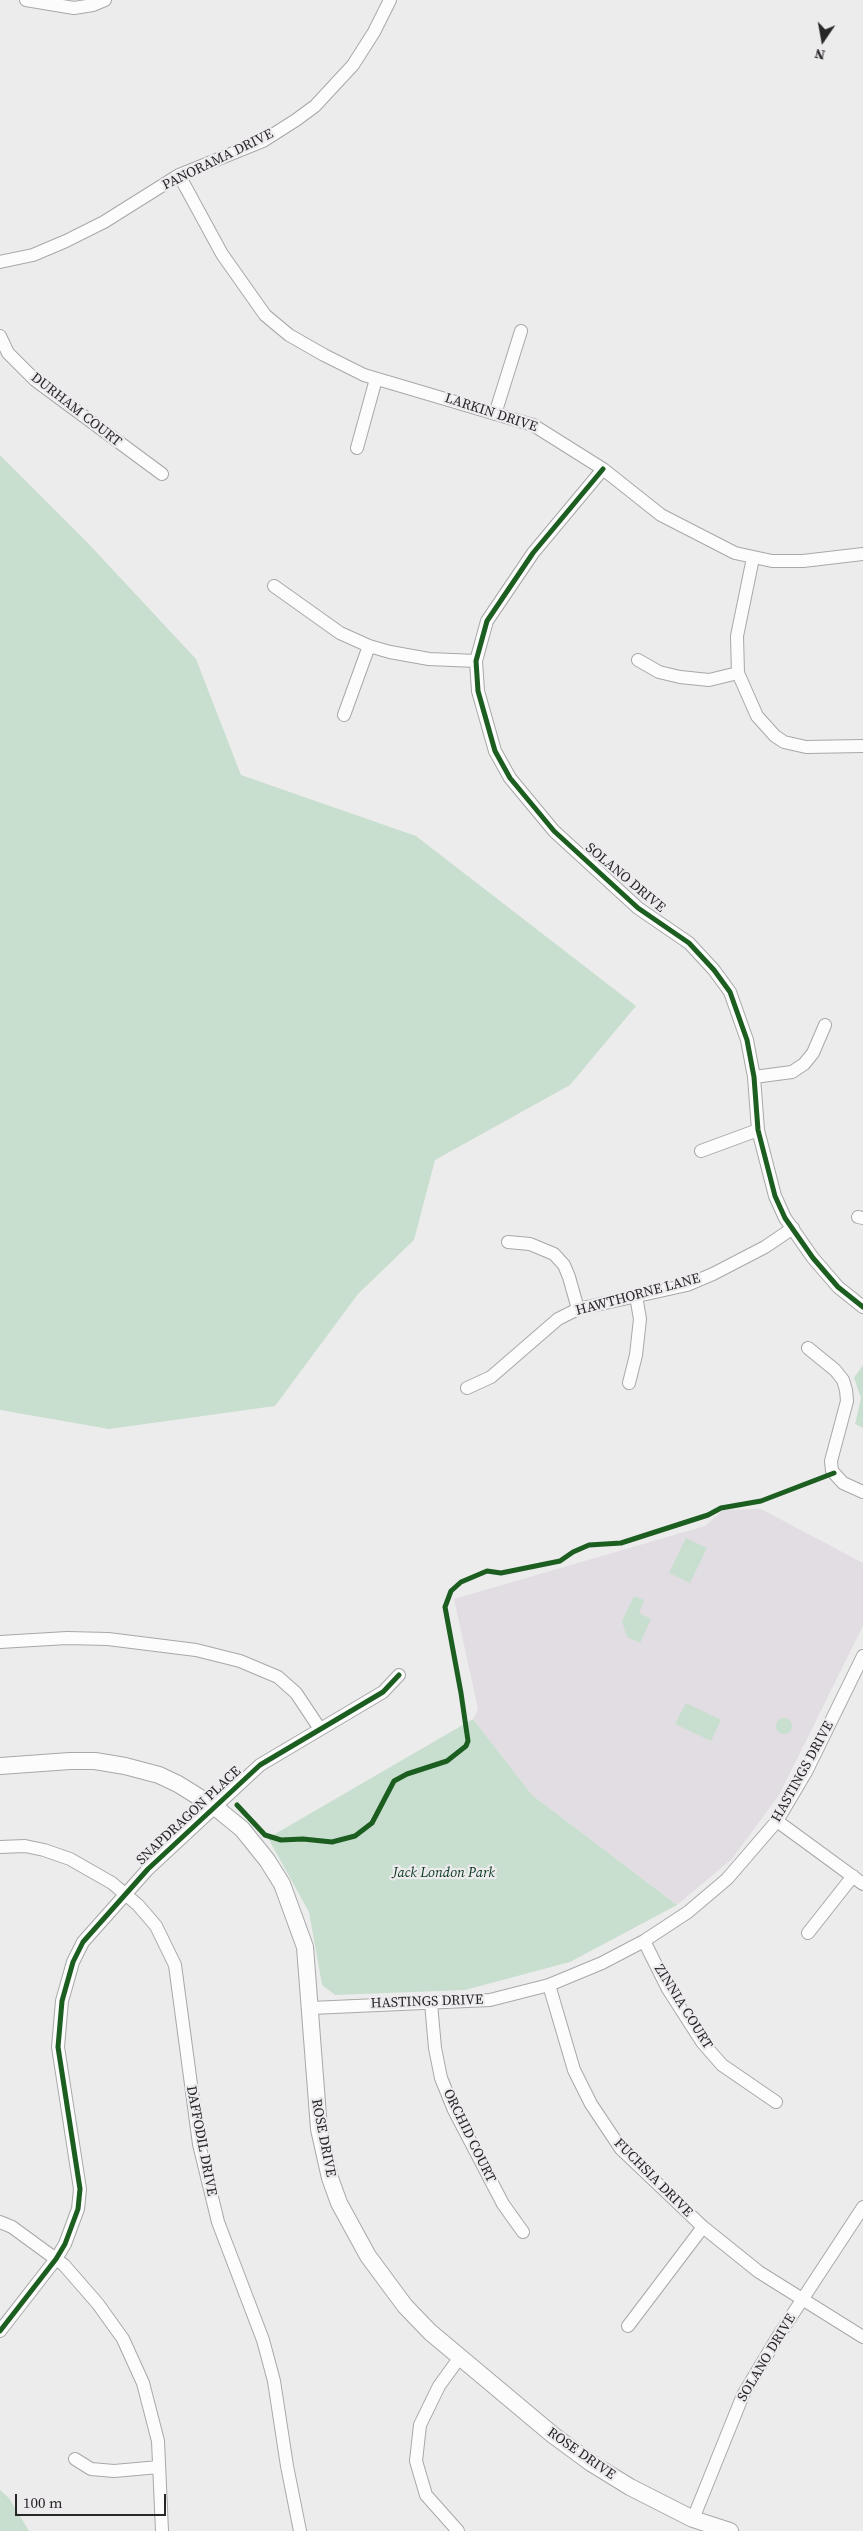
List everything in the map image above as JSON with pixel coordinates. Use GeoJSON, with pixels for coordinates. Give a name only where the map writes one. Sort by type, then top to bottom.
{"type":"FeatureCollection","features":[{"type":"Feature","properties":{"kind":"main road","name":"ROSE DRIVE"},"geometry":{"type":"LineString","coordinates":[[0,1766],[70,1761],[95,1761],[125,1766],[159,1775],[178,1784],[215,1807],[242,1829],[258,1847],[282,1884],[305,1947],[319,2130],[330,2178],[339,2203],[368,2256],[405,2306],[430,2332],[591,2463],[630,2487],[693,2519],[730,2531]]}},
{"type":"Feature","properties":{"kind":"street"},"geometry":{"type":"LineString","coordinates":[[26,0],[74,8],[105,0]]}},
{"type":"Feature","properties":{"kind":"street","name":"PANORAMA DRIVE"},"geometry":{"type":"LineString","coordinates":[[0,262],[33,255],[66,241],[104,222],[179,175],[263,140],[315,106],[353,65],[374,32],[390,0]]}},
{"type":"Feature","properties":{"kind":"street","name":"LARKIN DRIVE"},"geometry":{"type":"LineString","coordinates":[[179,175],[222,254],[265,315],[289,335],[324,355],[364,376],[533,425],[603,469],[676,524],[718,546],[753,558],[803,561],[863,554]]}},
{"type":"Feature","properties":{"kind":"street"},"geometry":{"type":"LineString","coordinates":[[495,414],[521,331]]}},
{"type":"Feature","properties":{"kind":"street","name":"DURHAM COURT"},"geometry":{"type":"LineString","coordinates":[[0,336],[8,353],[35,380],[162,474]]}},
{"type":"Feature","properties":{"kind":"street"},"geometry":{"type":"LineString","coordinates":[[357,448],[376,379]]}},
{"type":"Feature","properties":{"kind":"street","name":"SOLANO DRIVE"},"geometry":{"type":"LineString","coordinates":[[603,469],[533,553],[500,599],[487,621],[476,662],[478,691],[495,751],[510,778],[554,831],[638,908],[689,942],[714,970],[730,992],[747,1040],[754,1076],[758,1130],[775,1196],[812,1258],[838,1287],[863,1307]]}},
{"type":"Feature","properties":{"kind":"street"},"geometry":{"type":"LineString","coordinates":[[753,558],[736,636],[738,673],[757,716],[775,736],[784,742],[806,747],[863,746]]}},
{"type":"Feature","properties":{"kind":"street"},"geometry":{"type":"LineString","coordinates":[[274,586],[340,633],[369,646],[429,659],[476,662]]}},
{"type":"Feature","properties":{"kind":"street"},"geometry":{"type":"LineString","coordinates":[[344,715],[369,646]]}},
{"type":"Feature","properties":{"kind":"street"},"geometry":{"type":"LineString","coordinates":[[638,660],[659,672],[680,677],[709,680],[738,673]]}},
{"type":"Feature","properties":{"kind":"street"},"geometry":{"type":"LineString","coordinates":[[754,1076],[792,1072],[804,1064],[813,1053],[825,1025]]}},
{"type":"Feature","properties":{"kind":"street"},"geometry":{"type":"LineString","coordinates":[[701,1151],[758,1130]]}},
{"type":"Feature","properties":{"kind":"street","name":"HAWTHORNE LANE"},"geometry":{"type":"LineString","coordinates":[[467,1388],[491,1377],[558,1319],[578,1309],[687,1285],[714,1274],[765,1247],[793,1228]]}},
{"type":"Feature","properties":{"kind":"street"},"geometry":{"type":"LineString","coordinates":[[508,1242],[530,1244],[554,1254],[564,1264],[578,1309]]}},
{"type":"Feature","properties":{"kind":"street"},"geometry":{"type":"LineString","coordinates":[[629,1383],[636,1355],[640,1318],[636,1296]]}},
{"type":"Feature","properties":{"kind":"street"},"geometry":{"type":"LineString","coordinates":[[808,1348],[835,1370],[843,1380],[846,1390],[847,1401],[831,1460],[832,1471],[843,1483],[863,1492]]}},
{"type":"Feature","properties":{"kind":"street"},"geometry":{"type":"LineString","coordinates":[[0,1642],[67,1638],[108,1639],[196,1650],[240,1661],[278,1677],[296,1693],[320,1729]]}},
{"type":"Feature","properties":{"kind":"street","name":"HASTINGS DRIVE"},"geometry":{"type":"LineString","coordinates":[[311,2008],[490,2000],[550,1985],[602,1963],[644,1941],[688,1912],[727,1879],[778,1821],[806,1772],[863,1656]]}},
{"type":"Feature","properties":{"kind":"street","name":"SNAPDRAGON PLACE"},"geometry":{"type":"LineString","coordinates":[[0,2331],[56,2259],[74,2223],[80,2190],[58,2047],[62,2001],[73,1962],[84,1942],[126,1893],[260,1765],[383,1692],[399,1675]]}},
{"type":"Feature","properties":{"kind":"street"},"geometry":{"type":"LineString","coordinates":[[778,1821],[858,1880],[808,1933]]}},
{"type":"Feature","properties":{"kind":"street","name":"DAFFODIL DRIVE"},"geometry":{"type":"LineString","coordinates":[[0,1847],[25,1846],[70,1858],[126,1893],[156,1926],[175,1965],[200,2144],[218,2222],[262,2340],[274,2380],[287,2466],[300,2531]]}},
{"type":"Feature","properties":{"kind":"street","name":"ZINNIA COURT"},"geometry":{"type":"LineString","coordinates":[[644,1941],[668,1989],[707,2048],[722,2065],[776,2102]]}},
{"type":"Feature","properties":{"kind":"street","name":"FUCHSIA DRIVE"},"geometry":{"type":"LineString","coordinates":[[550,1985],[574,2070],[604,2126],[621,2149],[703,2227],[759,2272],[863,2336]]}},
{"type":"Feature","properties":{"kind":"street","name":"ORCHID COURT"},"geometry":{"type":"LineString","coordinates":[[431,2003],[435,2048],[440,2071],[454,2110],[503,2204],[523,2232]]}},
{"type":"Feature","properties":{"kind":"street","name":"SOLANO DRIVE"},"geometry":{"type":"LineString","coordinates":[[693,2519],[743,2396],[777,2338],[863,2207]]}},
{"type":"Feature","properties":{"kind":"street"},"geometry":{"type":"LineString","coordinates":[[0,2222],[12,2227],[64,2264],[98,2304],[123,2339],[143,2384],[158,2441],[162,2531]]}},
{"type":"Feature","properties":{"kind":"street"},"geometry":{"type":"LineString","coordinates":[[628,2326],[703,2227]]}},
{"type":"Feature","properties":{"kind":"street"},"geometry":{"type":"LineString","coordinates":[[458,2531],[426,2495],[416,2461],[420,2426],[438,2386],[460,2357]]}},
{"type":"Feature","properties":{"kind":"street"},"geometry":{"type":"LineString","coordinates":[[75,2460],[91,2469],[106,2470],[159,2466]]}},
{"type":"Feature","properties":{"kind":"shaded area"},"geometry":{"type":"Polygon","coordinates":[[[761,1509],[863,1563],[863,1626],[779,1795],[732,1859],[677,1905],[532,1795],[473,1719],[478,1709],[454,1599],[705,1526],[723,1510],[761,1509]]]}},
{"type":"Feature","properties":{"kind":"green space"},"geometry":{"type":"Polygon","coordinates":[[[0,455],[85,540],[196,659],[241,775],[416,836],[636,1006],[570,1085],[435,1160],[414,1240],[358,1294],[275,1406],[109,1429],[0,1410],[0,455]]]}},
{"type":"Feature","properties":{"kind":"green space"},"geometry":{"type":"Polygon","coordinates":[[[863,1365],[863,1428],[855,1424],[861,1398],[854,1378],[863,1365]]]}},
{"type":"Feature","properties":{"kind":"green space"},"geometry":{"type":"Polygon","coordinates":[[[686,1538],[707,1548],[690,1583],[669,1573],[686,1538]]]}},
{"type":"Feature","properties":{"kind":"green space"},"geometry":{"type":"Polygon","coordinates":[[[634,1596],[644,1600],[639,1613],[651,1619],[640,1643],[627,1637],[622,1621],[634,1596]]]}},
{"type":"Feature","properties":{"kind":"green space"},"geometry":{"type":"Polygon","coordinates":[[[686,1703],[721,1720],[711,1741],[675,1724],[686,1703]]]}},
{"type":"Feature","properties":{"kind":"green space"},"geometry":{"type":"Polygon","coordinates":[[[781,1718],[787,1718],[792,1723],[790,1732],[781,1734],[776,1729],[776,1723],[781,1718]]]}},
{"type":"Feature","properties":{"kind":"green space","name":"Jack London Park"},"geometry":{"type":"Polygon","coordinates":[[[473,1719],[532,1795],[677,1905],[570,1962],[465,1990],[335,1995],[322,1985],[309,1912],[268,1838],[473,1719]]]}},
{"type":"Feature","properties":{"kind":"green space"},"geometry":{"type":"Polygon","coordinates":[[[0,2490],[9,2498],[29,2531],[0,2531],[0,2490]]]}},
{"type":"Feature","properties":{"kind":"cycle path"},"geometry":{"type":"LineString","coordinates":[[603,469],[533,553],[487,621],[476,661],[478,691],[495,751],[510,778],[554,831],[638,908],[689,943],[714,970],[730,992],[747,1040],[754,1077],[758,1130],[775,1196],[785,1218],[813,1258],[838,1287],[863,1307]]}},
{"type":"Feature","properties":{"kind":"cycle path"},"geometry":{"type":"LineString","coordinates":[[237,1805],[265,1835],[281,1840],[303,1839],[332,1842],[355,1836],[372,1823],[394,1781],[407,1774],[447,1761],[466,1746],[468,1741],[461,1693],[445,1607],[451,1591],[461,1582],[487,1571],[501,1573],[560,1561],[573,1552],[589,1545],[621,1543],[708,1515],[721,1508],[761,1501],[834,1473]]}},
{"type":"Feature","properties":{"kind":"cycle path"},"geometry":{"type":"LineString","coordinates":[[0,2331],[56,2259],[65,2244],[78,2209],[80,2189],[58,2047],[62,2001],[73,1962],[83,1942],[148,1869],[260,1765],[383,1692],[399,1675]]}}]}
